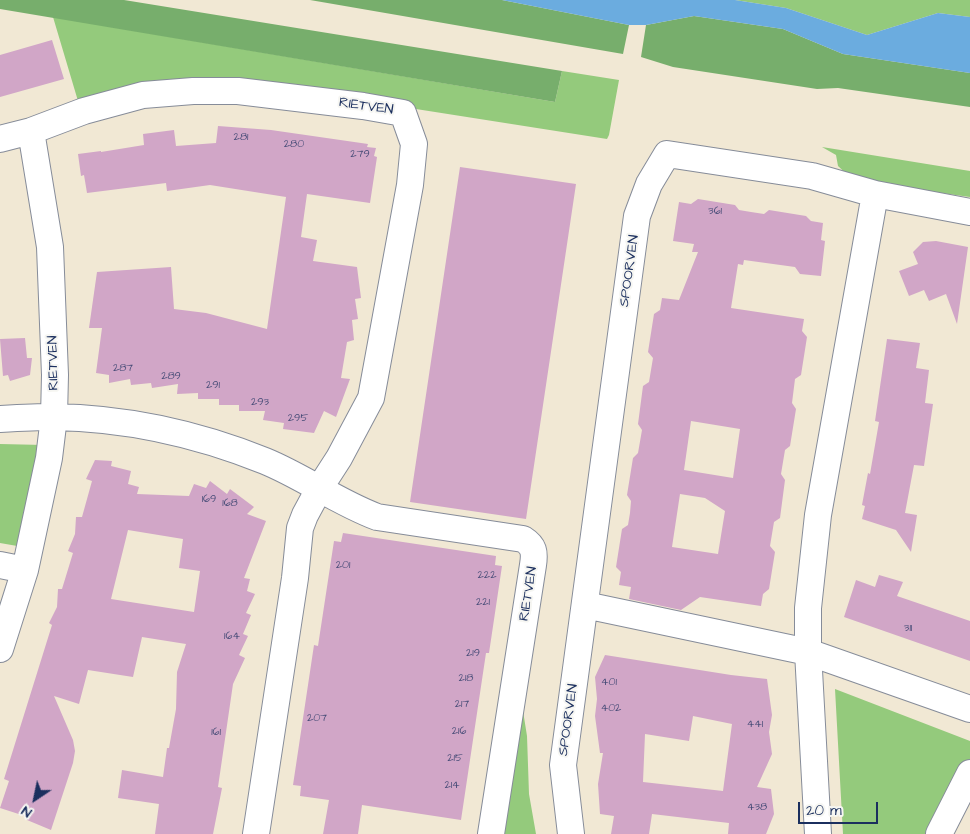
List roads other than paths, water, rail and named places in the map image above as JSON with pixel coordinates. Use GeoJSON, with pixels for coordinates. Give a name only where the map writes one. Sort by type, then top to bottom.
{"type":"FeatureCollection","features":[{"type":"Feature","properties":{"kind":"street","name":"RIETVEN"},"geometry":{"type":"LineString","coordinates":[[0,139],[31,131],[84,111],[143,95],[194,91],[238,91],[363,106],[403,113],[414,144],[410,185],[371,398],[340,458],[318,489],[304,515],[300,528],[295,578],[256,834]]}},
{"type":"Feature","properties":{"kind":"street","name":"RIETVEN"},"geometry":{"type":"LineString","coordinates":[[0,649],[12,568],[49,458],[54,417],[55,375],[50,247],[31,131]]}},
{"type":"Feature","properties":{"kind":"street","name":"SPOORVEN"},"geometry":{"type":"LineString","coordinates":[[571,834],[563,765],[637,216],[650,184],[667,154],[812,176],[875,194],[970,212]]}},
{"type":"Feature","properties":{"kind":"street"},"geometry":{"type":"LineString","coordinates":[[818,834],[808,652],[808,608],[818,515],[875,194]]}},
{"type":"Feature","properties":{"kind":"street","name":"RIETVEN"},"geometry":{"type":"LineString","coordinates":[[0,419],[54,417],[125,422],[192,436],[266,461],[356,509],[377,517],[523,539],[532,545],[534,554],[533,565],[491,834]]}},
{"type":"Feature","properties":{"kind":"street"},"geometry":{"type":"LineString","coordinates":[[585,605],[808,652],[970,708]]}},
{"type":"Feature","properties":{"kind":"street"},"geometry":{"type":"LineString","coordinates":[[940,834],[970,773]]}},
{"type":"Feature","properties":{"kind":"water"},"geometry":{"type":"Polygon","coordinates":[[[502,0],[735,0],[786,8],[867,35],[938,13],[970,17],[970,73],[843,54],[783,29],[694,16],[646,25],[629,25],[502,0]]]}}]}
